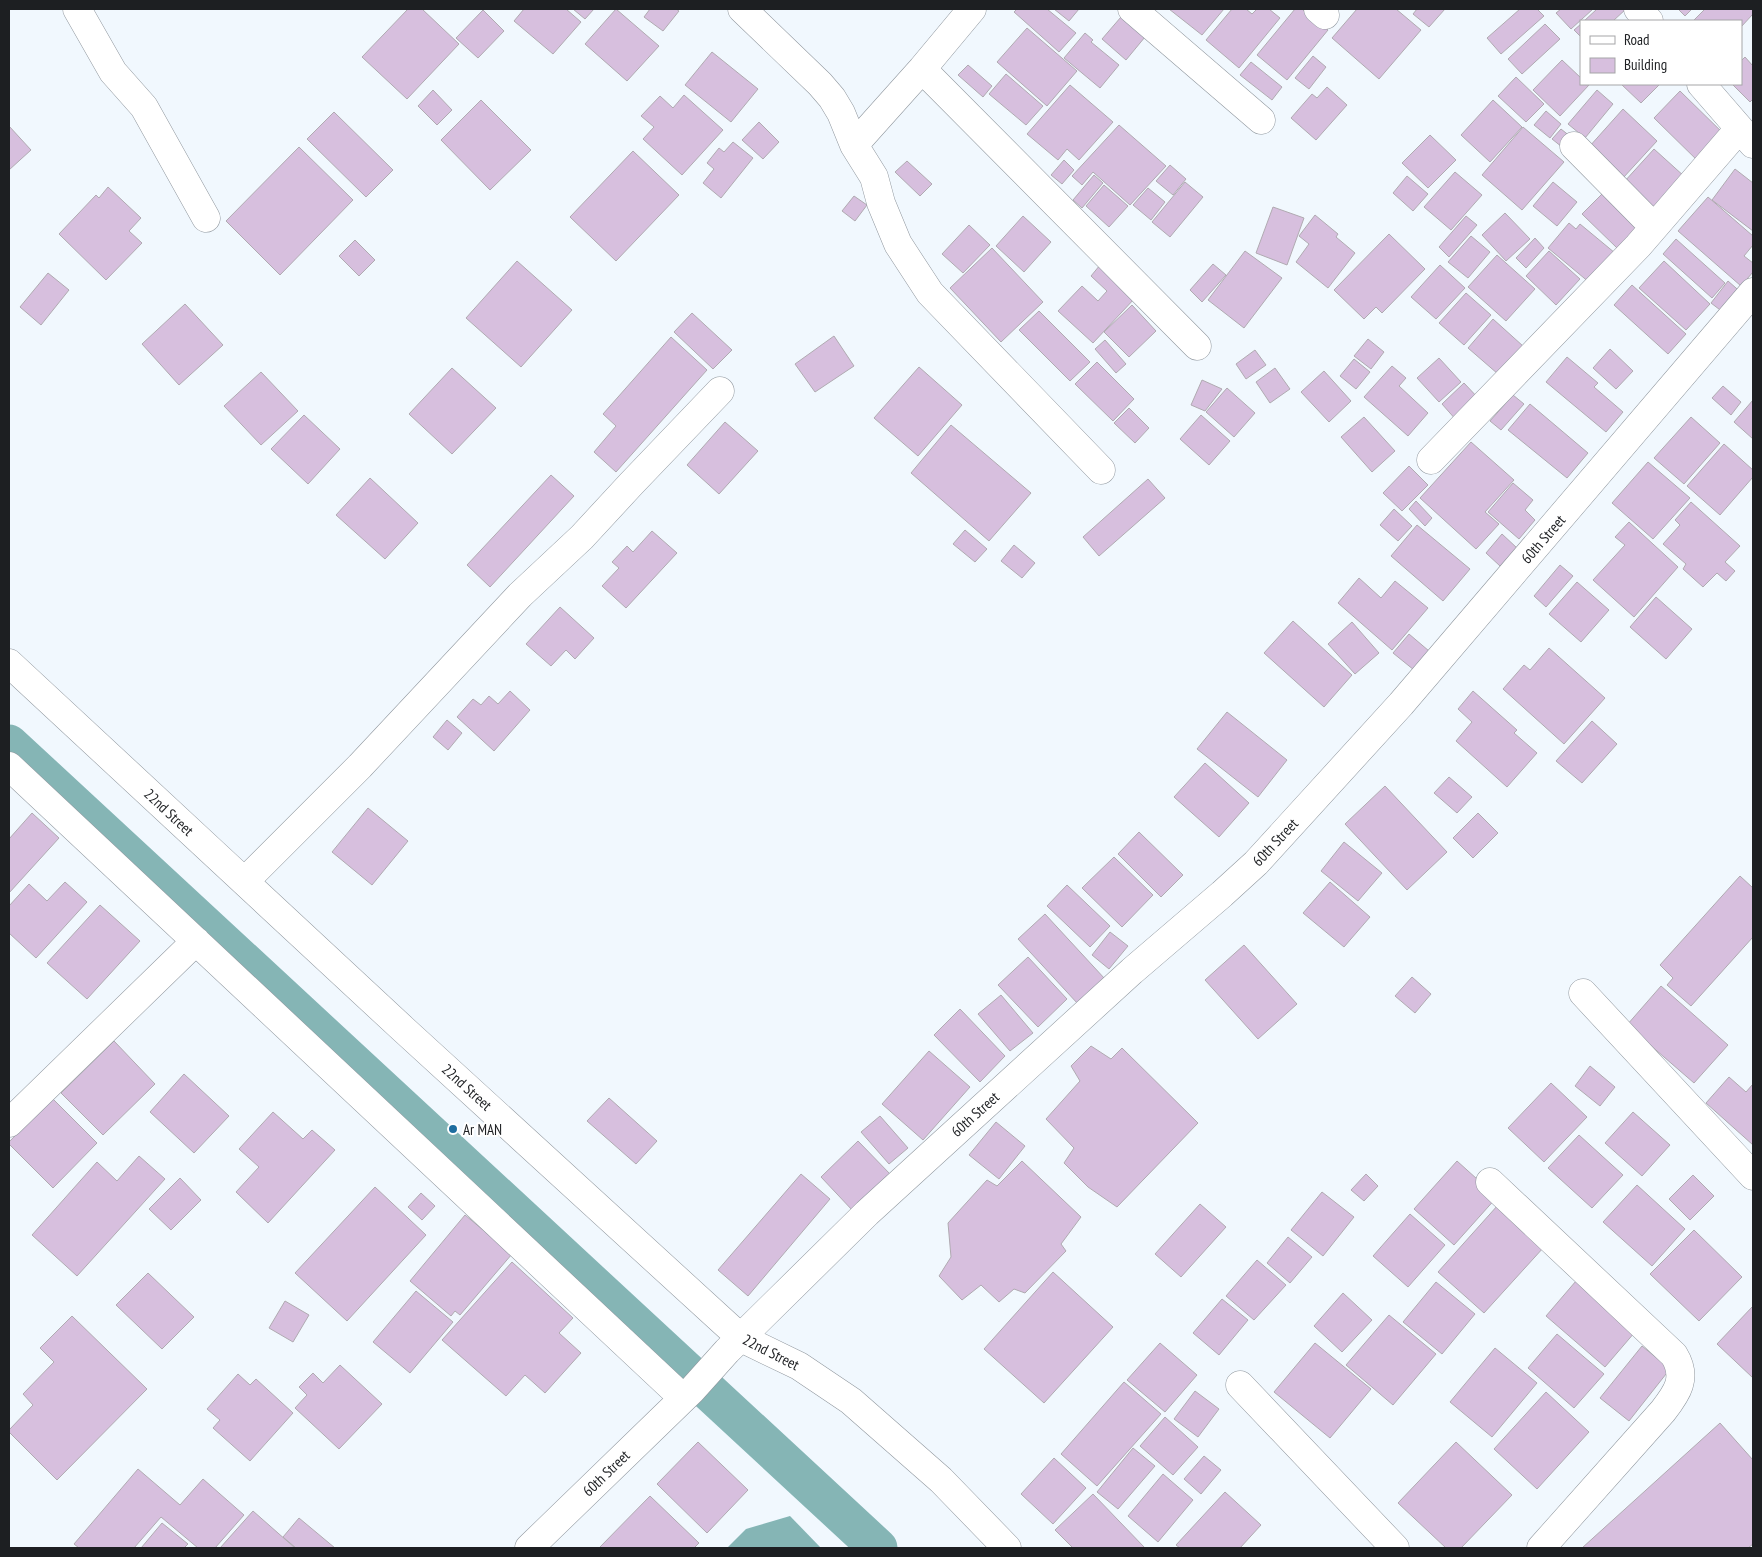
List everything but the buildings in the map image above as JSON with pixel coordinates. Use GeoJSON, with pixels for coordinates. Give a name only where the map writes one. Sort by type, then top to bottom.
{"type":"FeatureCollection","features":[{"type":"Feature","properties":{"kind":"street"},"geometry":{"type":"LineString","coordinates":[[77,9],[114,72],[144,107],[206,218]]}},
{"type":"Feature","properties":{"kind":"street"},"geometry":{"type":"LineString","coordinates":[[742,9],[820,84],[832,98],[841,113],[854,145],[874,177],[881,203],[898,244],[930,293],[1101,470]]}},
{"type":"Feature","properties":{"kind":"street"},"geometry":{"type":"LineString","coordinates":[[854,145],[922,69],[972,9]]}},
{"type":"Feature","properties":{"kind":"street"},"geometry":{"type":"LineString","coordinates":[[1132,9],[1261,120]]}},
{"type":"Feature","properties":{"kind":"street"},"geometry":{"type":"LineString","coordinates":[[1638,9],[1648,20]]}},
{"type":"Feature","properties":{"kind":"street"},"geometry":{"type":"LineString","coordinates":[[922,69],[1197,346]]}},
{"type":"Feature","properties":{"kind":"street"},"geometry":{"type":"LineString","coordinates":[[1431,460],[1638,246],[1654,227],[1746,136],[1702,85]]}},
{"type":"Feature","properties":{"kind":"street"},"geometry":{"type":"LineString","coordinates":[[1574,146],[1654,227]]}},
{"type":"Feature","properties":{"kind":"street","name":"60th Street"},"geometry":{"type":"LineString","coordinates":[[529,1548],[687,1394],[867,1213],[1132,971],[1256,863],[1407,697],[1753,292]]}},
{"type":"Feature","properties":{"kind":"street"},"geometry":{"type":"LineString","coordinates":[[244,881],[360,766],[520,595],[582,537],[720,391]]}},
{"type":"Feature","properties":{"kind":"street","name":"22nd Street"},"geometry":{"type":"LineString","coordinates":[[9,663],[244,881],[734,1345],[799,1366],[851,1401],[941,1480],[1007,1548]]}},
{"type":"Feature","properties":{"kind":"street"},"geometry":{"type":"LineString","coordinates":[[9,766],[687,1394]]}},
{"type":"Feature","properties":{"kind":"street"},"geometry":{"type":"LineString","coordinates":[[9,1123],[196,941]]}},
{"type":"Feature","properties":{"kind":"street"},"geometry":{"type":"LineString","coordinates":[[1582,993],[1753,1176]]}},
{"type":"Feature","properties":{"kind":"street"},"geometry":{"type":"LineString","coordinates":[[1490,1182],[1674,1355],[1681,1371],[1680,1385],[1663,1411],[1541,1548]]}},
{"type":"Feature","properties":{"kind":"street"},"geometry":{"type":"LineString","coordinates":[[1240,1385],[1395,1548]]}},
{"type":"Feature","properties":{"kind":"water"},"geometry":{"type":"Polygon","coordinates":[[[790,1516],[821,1548],[727,1548],[746,1529],[790,1516]]]}},
{"type":"Feature","properties":{"kind":"waterway"},"geometry":{"type":"LineString","coordinates":[[9,744],[878,1548]]}},
{"type":"Feature","properties":{"kind":"place","name":"Ar MAN"},"geometry":{"type":"Point","coordinates":[453,1129]}}]}
